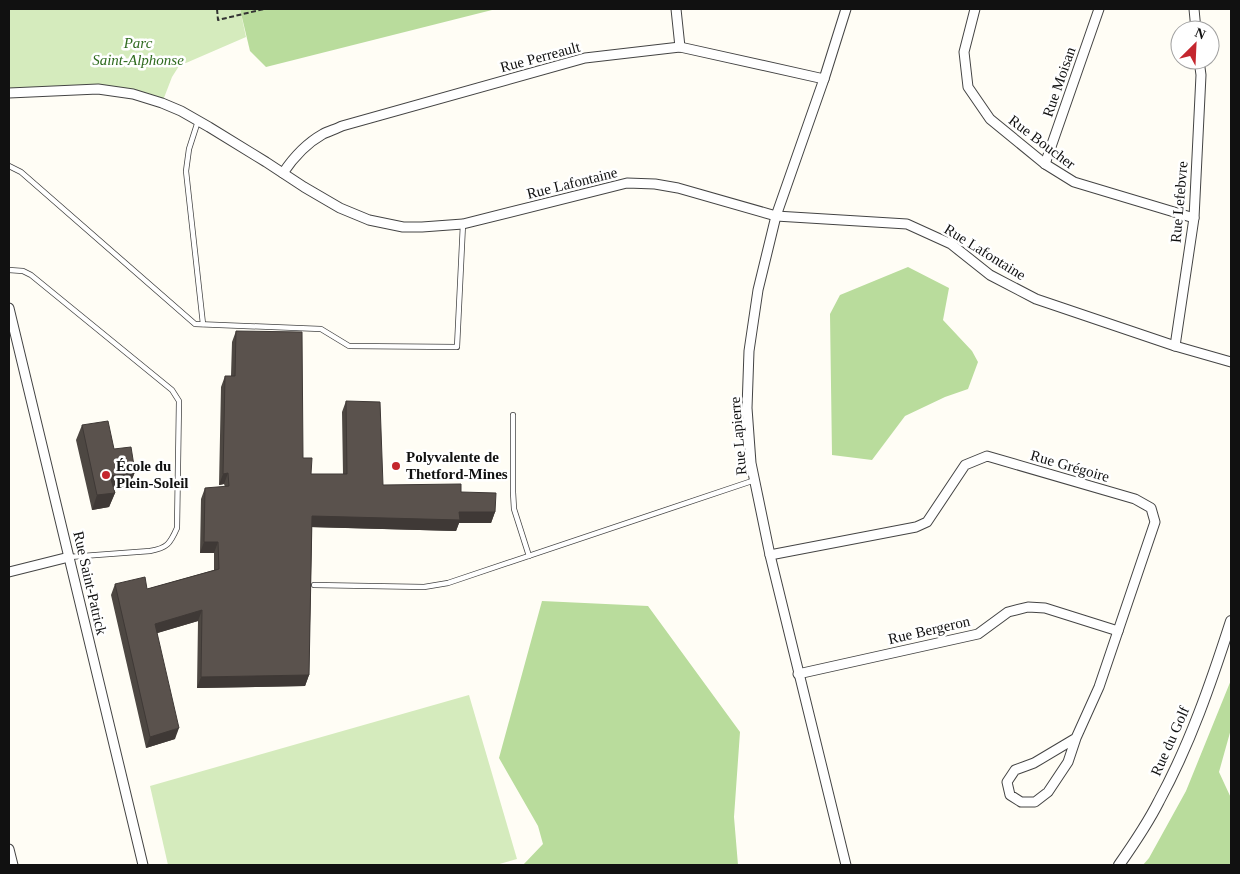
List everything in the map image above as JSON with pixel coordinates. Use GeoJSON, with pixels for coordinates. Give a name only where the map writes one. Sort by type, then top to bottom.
{"type":"FeatureCollection","features":[{"type":"Feature","properties":{"kind":"street"},"geometry":{"type":"LineString","coordinates":[[676,9],[680,47]]}},
{"type":"Feature","properties":{"kind":"street","name":"Rue Lapierre"},"geometry":{"type":"LineString","coordinates":[[846,9],[824,80],[776,216],[758,290],[749,351],[747,408],[751,463],[770,555],[846,865]]}},
{"type":"Feature","properties":{"kind":"street","name":"Rue Boucher"},"geometry":{"type":"LineString","coordinates":[[975,9],[964,52],[968,87],[990,119],[1045,164],[1074,182],[1194,218]]}},
{"type":"Feature","properties":{"kind":"street","name":"Rue Moisan"},"geometry":{"type":"LineString","coordinates":[[1045,164],[1099,9]]}},
{"type":"Feature","properties":{"kind":"street","name":"Rue Perreault"},"geometry":{"type":"LineString","coordinates":[[283,173],[291,161],[306,146],[323,134],[342,126],[585,58],[680,47],[824,80]]}},
{"type":"Feature","properties":{"kind":"street","name":"Rue Lefebvre"},"geometry":{"type":"LineString","coordinates":[[1175,346],[1194,218],[1200,70]]}},
{"type":"Feature","properties":{"kind":"street","name":"Rue Lafontaine"},"geometry":{"type":"LineString","coordinates":[[9,93],[98,89],[133,94],[171,107],[198,121],[340,208],[370,220],[403,227],[463,224],[627,183],[655,184],[678,188],[776,216],[907,224],[950,244],[990,275],[1036,299],[1175,346],[1231,362]]}},
{"type":"Feature","properties":{"kind":"street","name":"Rue Saint-Patrick"},"geometry":{"type":"LineString","coordinates":[[9,308],[143,865]]}},
{"type":"Feature","properties":{"kind":"street","name":"Rue Grégoire"},"geometry":{"type":"LineString","coordinates":[[770,555],[916,527],[927,522],[965,465],[987,456],[1135,499],[1151,508],[1154,522],[1099,687],[1076,738],[1068,762],[1048,792],[1034,802],[1020,802],[1010,795],[1007,782],[1015,770],[1034,763],[1076,738]]}},
{"type":"Feature","properties":{"kind":"street"},"geometry":{"type":"LineString","coordinates":[[9,572],[69,556]]}},
{"type":"Feature","properties":{"kind":"street","name":"Rue Bergeron"},"geometry":{"type":"LineString","coordinates":[[798,674],[978,634],[1008,612],[1028,607],[1045,608],[1118,632]]}},
{"type":"Feature","properties":{"kind":"street","name":"Rue du Golf"},"geometry":{"type":"LineString","coordinates":[[1119,865],[1159,802],[1182,756],[1199,715],[1231,621]]}},
{"type":"Feature","properties":{"kind":"street"},"geometry":{"type":"LineString","coordinates":[[9,849],[13,865]]}},
{"type":"Feature","properties":{"kind":"lane"},"geometry":{"type":"LineString","coordinates":[[198,121],[189,149],[186,171],[203,324]]}},
{"type":"Feature","properties":{"kind":"lane"},"geometry":{"type":"LineString","coordinates":[[9,166],[21,172],[195,324],[321,329],[349,346],[457,347],[463,224]]}},
{"type":"Feature","properties":{"kind":"lane"},"geometry":{"type":"LineString","coordinates":[[9,270],[23,271],[31,275],[172,390],[179,401],[178,528],[172,540],[161,549],[150,551],[69,556]]}},
{"type":"Feature","properties":{"kind":"lane"},"geometry":{"type":"LineString","coordinates":[[513,414],[512,492],[514,509],[529,556]]}},
{"type":"Feature","properties":{"kind":"lane"},"geometry":{"type":"LineString","coordinates":[[314,585],[424,587],[448,583],[755,480]]}},
{"type":"Feature","properties":{"kind":"path"},"geometry":{"type":"LineString","coordinates":[[217,9],[218,20],[264,9]]}},
{"type":"Feature","properties":{"kind":"green space","name":"Parc Saint-Alphonse"},"geometry":{"type":"Polygon","coordinates":[[[9,9],[240,9],[246,37],[179,66],[172,77],[162,103],[98,89],[9,94],[9,9]]]}},
{"type":"Feature","properties":{"kind":"green space"},"geometry":{"type":"Polygon","coordinates":[[[240,9],[496,9],[266,67],[250,51],[240,9]]]}},
{"type":"Feature","properties":{"kind":"green space"},"geometry":{"type":"Polygon","coordinates":[[[908,267],[949,288],[943,320],[972,351],[978,362],[968,389],[945,397],[905,416],[872,460],[832,455],[830,314],[840,295],[908,267]]]}},
{"type":"Feature","properties":{"kind":"green space"},"geometry":{"type":"Polygon","coordinates":[[[542,601],[648,606],[740,732],[734,817],[738,865],[523,865],[543,844],[538,826],[499,758],[542,601]]]}},
{"type":"Feature","properties":{"kind":"green space"},"geometry":{"type":"Polygon","coordinates":[[[1231,680],[1231,729],[1219,772],[1231,798],[1231,865],[1143,865],[1149,858],[1186,791],[1231,680]]]}},
{"type":"Feature","properties":{"kind":"green space"},"geometry":{"type":"Polygon","coordinates":[[[469,695],[517,859],[496,865],[168,865],[150,786],[469,695]]]}},
{"type":"Feature","properties":{"kind":"building","name":"Polyvalente de Thetford-Mines"},"geometry":{"type":"Polygon","coordinates":[[[236,331],[302,332],[303,458],[312,458],[311,474],[347,474],[346,401],[380,402],[383,485],[461,484],[461,492],[496,493],[495,512],[459,512],[460,520],[312,516],[309,675],[201,677],[202,610],[155,624],[179,728],[150,737],[115,584],[145,577],[147,589],[219,569],[218,542],[204,542],[205,488],[229,486],[228,473],[223,474],[225,376],[235,376],[236,331]]]}},
{"type":"Feature","properties":{"kind":"building"},"geometry":{"type":"Polygon","coordinates":[[[108,421],[114,449],[131,447],[135,472],[110,476],[115,493],[97,495],[82,425],[108,421]]]}},
{"type":"Feature","properties":{"kind":"place","name":"Polyvalente de Thetford-Mines"},"geometry":{"type":"Point","coordinates":[396,466]}},
{"type":"Feature","properties":{"kind":"place","name":"École du Plein-Soleil"},"geometry":{"type":"Point","coordinates":[106,475]}}]}
